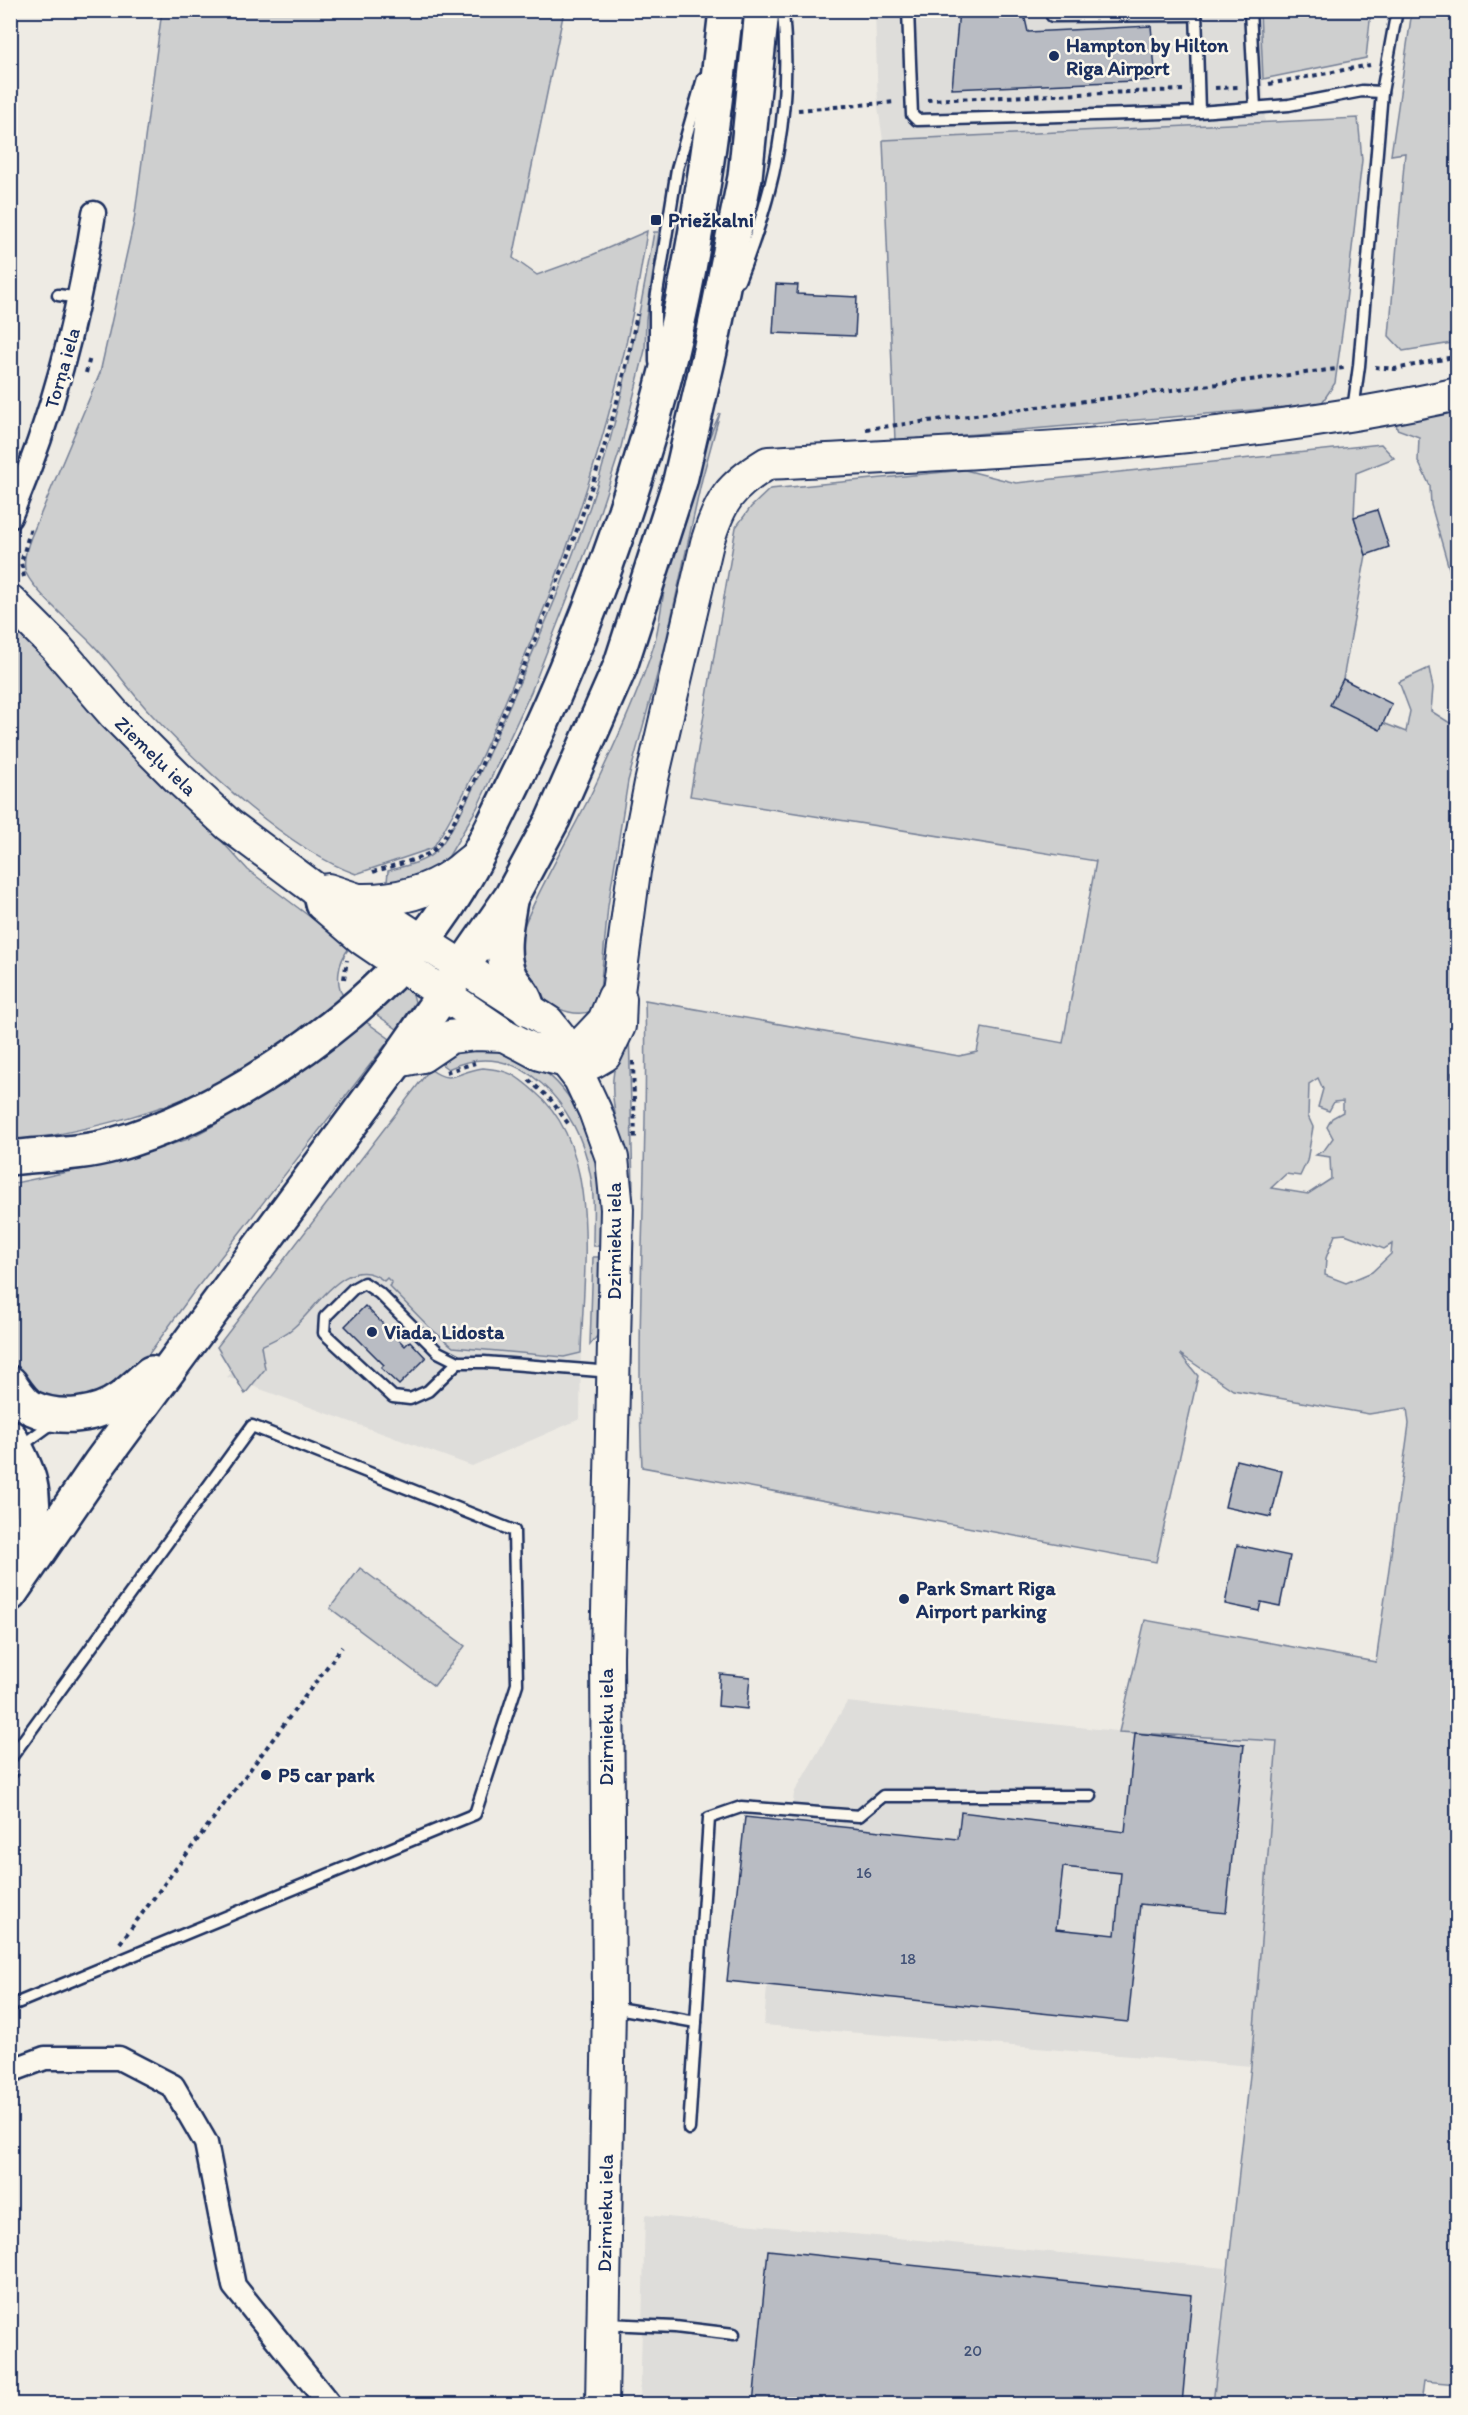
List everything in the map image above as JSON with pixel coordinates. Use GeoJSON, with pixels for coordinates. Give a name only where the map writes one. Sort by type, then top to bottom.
{"type":"FeatureCollection","features":[{"type":"Feature","properties":{"kind":"main road"},"geometry":{"type":"LineString","coordinates":[[10,1158],[109,1147],[172,1126],[216,1105],[299,1051],[357,1005],[422,941],[461,885],[477,857],[560,685],[585,623],[639,463],[671,352],[706,172],[726,10]]}},
{"type":"Feature","properties":{"kind":"main road"},"geometry":{"type":"LineString","coordinates":[[10,1594],[100,1463],[398,1061],[511,897],[553,819],[620,667],[680,481],[710,351],[745,177],[762,10]]}},
{"type":"Feature","properties":{"kind":"main road"},"geometry":{"type":"LineString","coordinates":[[511,897],[505,929],[506,962],[508,974],[527,998],[528,1010]]}},
{"type":"Feature","properties":{"kind":"main road"},"geometry":{"type":"LineString","coordinates":[[10,1171],[67,1151]]}},
{"type":"Feature","properties":{"kind":"main road"},"geometry":{"type":"LineString","coordinates":[[10,1562],[29,1531],[33,1491],[16,1425],[33,1408],[62,1416],[95,1412],[121,1399],[190,1341]]}},
{"type":"Feature","properties":{"kind":"street","name":"Torņa iela"},"geometry":{"type":"LineString","coordinates":[[10,517],[34,460],[63,374],[81,298],[94,213]]}},
{"type":"Feature","properties":{"kind":"street"},"geometry":{"type":"LineString","coordinates":[[443,995],[504,1035],[540,1054],[566,1061],[604,1021],[611,1001],[618,992],[634,871],[651,783],[707,543],[717,509],[728,492],[745,477],[768,463],[1002,451],[1352,416],[1458,394]]}},
{"type":"Feature","properties":{"kind":"street","name":"Ziemeļu iela"},"geometry":{"type":"LineString","coordinates":[[19,592],[56,647],[114,714],[177,777],[229,825],[319,892],[322,904],[330,913],[443,995]]}},
{"type":"Feature","properties":{"kind":"street"},"geometry":{"type":"LineString","coordinates":[[361,887],[393,900],[416,893],[451,876],[477,857]]}},
{"type":"Feature","properties":{"kind":"street","name":"Ziemeļu iela"},"geometry":{"type":"LineString","coordinates":[[319,892],[361,887],[422,941]]}},
{"type":"Feature","properties":{"kind":"street","name":"Dzirnieku iela"},"geometry":{"type":"LineString","coordinates":[[422,941],[548,1022],[560,1037],[566,1061],[580,1079],[595,1111],[612,1158],[617,1209],[606,1817],[609,2006],[602,2404]]}},
{"type":"Feature","properties":{"kind":"street"},"geometry":{"type":"LineString","coordinates":[[398,1061],[422,1056],[450,1037],[475,1034],[504,1035]]}},
{"type":"Feature","properties":{"kind":"street"},"geometry":{"type":"LineString","coordinates":[[10,2071],[45,2058],[119,2058],[173,2086],[206,2143],[234,2286],[329,2404]]}},
{"type":"Feature","properties":{"kind":"lane"},"geometry":{"type":"LineString","coordinates":[[655,405],[655,306],[677,169],[721,10]]}},
{"type":"Feature","properties":{"kind":"lane"},"geometry":{"type":"LineString","coordinates":[[710,351],[745,266],[773,180],[788,61],[783,10]]}},
{"type":"Feature","properties":{"kind":"lane"},"geometry":{"type":"LineString","coordinates":[[908,10],[912,115],[923,122],[1199,112],[1289,105],[1362,91],[1382,92]]}},
{"type":"Feature","properties":{"kind":"lane"},"geometry":{"type":"LineString","coordinates":[[1250,10],[1256,108]]}},
{"type":"Feature","properties":{"kind":"lane"},"geometry":{"type":"LineString","coordinates":[[1352,416],[1359,366],[1382,92],[1397,10]]}},
{"type":"Feature","properties":{"kind":"lane"},"geometry":{"type":"LineString","coordinates":[[1052,16],[1196,13],[1199,112]]}},
{"type":"Feature","properties":{"kind":"lane"},"geometry":{"type":"LineString","coordinates":[[58,295],[81,298]]}},
{"type":"Feature","properties":{"kind":"lane"},"geometry":{"type":"LineString","coordinates":[[458,1362],[428,1391],[410,1400],[393,1397],[324,1333],[325,1317],[353,1289],[364,1283],[379,1293],[438,1352],[458,1362],[613,1372]]}},
{"type":"Feature","properties":{"kind":"lane"},"geometry":{"type":"LineString","coordinates":[[16,1425],[62,1416]]}},
{"type":"Feature","properties":{"kind":"lane"},"geometry":{"type":"LineString","coordinates":[[10,1759],[252,1426],[514,1531],[518,1684],[476,1814],[10,2006]]}},
{"type":"Feature","properties":{"kind":"lane"},"geometry":{"type":"LineString","coordinates":[[689,2129],[709,1818],[741,1807],[859,1816],[883,1796],[1091,1796]]}},
{"type":"Feature","properties":{"kind":"lane"},"geometry":{"type":"LineString","coordinates":[[609,2006],[696,2022]]}},
{"type":"Feature","properties":{"kind":"lane"},"geometry":{"type":"LineString","coordinates":[[603,2324],[675,2327],[734,2334]]}},
{"type":"Feature","properties":{"kind":"path"},"geometry":{"type":"LineString","coordinates":[[793,110],[911,101],[1254,86],[1388,64]]}},
{"type":"Feature","properties":{"kind":"path"},"geometry":{"type":"LineString","coordinates":[[361,887],[430,853],[440,842],[466,795],[532,648],[589,498],[627,360],[639,303]]}},
{"type":"Feature","properties":{"kind":"path"},"geometry":{"type":"LineString","coordinates":[[862,430],[1359,366],[1395,369],[1458,356]]}},
{"type":"Feature","properties":{"kind":"path"},"geometry":{"type":"LineString","coordinates":[[1371,369],[1372,357]]}},
{"type":"Feature","properties":{"kind":"path"},"geometry":{"type":"LineString","coordinates":[[19,592],[25,543]]}},
{"type":"Feature","properties":{"kind":"path"},"geometry":{"type":"LineString","coordinates":[[345,989],[345,968],[352,952]]}},
{"type":"Feature","properties":{"kind":"path"},"geometry":{"type":"LineString","coordinates":[[441,1070],[448,1073],[482,1063]]}},
{"type":"Feature","properties":{"kind":"path"},"geometry":{"type":"LineString","coordinates":[[520,1073],[551,1100],[572,1129]]}},
{"type":"Feature","properties":{"kind":"path"},"geometry":{"type":"LineString","coordinates":[[124,1947],[114,1951],[342,1647]]}},
{"type":"Feature","properties":{"kind":"shaded area"},"geometry":{"type":"Polygon","coordinates":[[[162,11],[564,11],[513,258],[537,275],[592,255],[647,231],[625,348],[595,463],[557,575],[485,748],[456,809],[433,848],[356,874],[330,863],[303,847],[248,806],[221,782],[153,716],[94,646],[38,590],[26,573],[26,555],[31,537],[100,373],[134,221],[162,11]]]}},
{"type":"Feature","properties":{"kind":"shaded area"},"geometry":{"type":"Polygon","coordinates":[[[875,11],[1260,11],[1265,123],[883,140],[878,107],[875,11]]]}},
{"type":"Feature","properties":{"kind":"shaded area"},"geometry":{"type":"Polygon","coordinates":[[[1260,11],[1371,11],[1366,58],[1263,79],[1260,11]]]}},
{"type":"Feature","properties":{"kind":"shaded area"},"geometry":{"type":"Polygon","coordinates":[[[1412,11],[1457,11],[1458,342],[1403,351],[1389,336],[1405,153],[1391,155],[1412,11]]]}},
{"type":"Feature","properties":{"kind":"shaded area"},"geometry":{"type":"Polygon","coordinates":[[[1358,118],[1362,160],[1344,319],[1335,383],[1321,404],[895,441],[883,140],[1358,118]]]}},
{"type":"Feature","properties":{"kind":"shaded area"},"geometry":{"type":"Polygon","coordinates":[[[654,232],[659,232],[646,319],[645,350],[621,447],[593,533],[531,692],[477,808],[446,861],[432,875],[386,893],[388,871],[418,862],[434,853],[452,828],[480,774],[558,593],[595,492],[613,430],[654,232]]]}},
{"type":"Feature","properties":{"kind":"shaded area"},"geometry":{"type":"Polygon","coordinates":[[[1457,409],[1457,582],[1450,572],[1431,505],[1430,486],[1418,461],[1419,437],[1397,429],[1396,421],[1457,409]]]}},
{"type":"Feature","properties":{"kind":"shaded area"},"geometry":{"type":"Polygon","coordinates":[[[720,413],[702,479],[665,646],[628,781],[608,906],[600,991],[595,1010],[582,1013],[569,1012],[545,1000],[527,978],[517,953],[519,941],[535,900],[608,758],[640,685],[655,640],[666,581],[682,517],[695,474],[720,413]]]}},
{"type":"Feature","properties":{"kind":"shaded area"},"geometry":{"type":"Polygon","coordinates":[[[1381,444],[1394,458],[1356,473],[1354,517],[1366,555],[1343,679],[1383,723],[1406,732],[1410,711],[1399,682],[1429,668],[1433,688],[1431,711],[1453,725],[1458,691],[1457,1084],[1451,1072],[1458,1111],[1457,2384],[1424,2381],[1421,2404],[1213,2404],[1251,2066],[1277,1741],[1119,1732],[1145,1620],[1376,1662],[1409,1424],[1407,1408],[1369,1414],[1233,1390],[1180,1354],[1198,1376],[1156,1562],[642,1467],[640,1351],[646,1058],[645,1000],[959,1056],[977,1052],[982,1028],[1063,1043],[1096,861],[690,796],[736,527],[751,507],[770,489],[965,470],[1016,483],[1381,444]],[[1318,1078],[1309,1084],[1308,1116],[1313,1127],[1307,1161],[1300,1176],[1286,1174],[1271,1188],[1308,1194],[1331,1179],[1330,1157],[1316,1155],[1325,1149],[1333,1138],[1327,1127],[1332,1118],[1343,1112],[1343,1101],[1334,1102],[1329,1111],[1318,1107],[1323,1089],[1318,1078]],[[1345,1234],[1335,1235],[1326,1258],[1325,1275],[1346,1283],[1372,1272],[1391,1254],[1392,1244],[1384,1249],[1345,1234]]]}},
{"type":"Feature","properties":{"kind":"shaded area"},"geometry":{"type":"Polygon","coordinates":[[[10,626],[17,627],[116,740],[216,835],[248,870],[350,947],[340,966],[339,973],[339,987],[345,999],[245,1070],[189,1097],[131,1117],[11,1143],[10,626]]]}},
{"type":"Feature","properties":{"kind":"shaded area"},"geometry":{"type":"Polygon","coordinates":[[[400,986],[412,990],[415,1002],[397,1029],[370,1010],[400,986]]]}},
{"type":"Feature","properties":{"kind":"shaded area"},"geometry":{"type":"Polygon","coordinates":[[[362,1019],[390,1039],[193,1293],[133,1376],[108,1397],[43,1400],[11,1368],[10,1184],[120,1161],[188,1139],[216,1124],[362,1019]]]}},
{"type":"Feature","properties":{"kind":"shaded area"},"geometry":{"type":"Polygon","coordinates":[[[629,1027],[633,1189],[629,1187],[614,1107],[613,1088],[619,1049],[629,1027]]]}},
{"type":"Feature","properties":{"kind":"shaded area"},"geometry":{"type":"Polygon","coordinates":[[[484,1044],[525,1060],[545,1072],[558,1083],[578,1112],[598,1161],[603,1203],[604,1246],[593,1246],[593,1200],[590,1173],[584,1148],[559,1102],[521,1069],[499,1061],[474,1061],[448,1069],[437,1061],[445,1054],[484,1044]]]}},
{"type":"Feature","properties":{"kind":"shaded area"},"geometry":{"type":"Polygon","coordinates":[[[483,1068],[499,1070],[517,1077],[535,1092],[557,1116],[571,1145],[580,1178],[584,1214],[581,1353],[564,1357],[453,1347],[429,1327],[389,1286],[392,1283],[387,1278],[384,1281],[371,1274],[358,1273],[334,1285],[289,1331],[261,1346],[265,1369],[245,1394],[217,1347],[430,1069],[450,1077],[483,1068]]]}},
{"type":"Feature","properties":{"kind":"shaded area"},"geometry":{"type":"Polygon","coordinates":[[[366,1246],[581,1348],[580,1419],[472,1466],[227,1377],[366,1246]]]}},
{"type":"Feature","properties":{"kind":"shaded area"},"geometry":{"type":"Polygon","coordinates":[[[593,1257],[604,1257],[601,1331],[590,1345],[593,1257]]]}},
{"type":"Feature","properties":{"kind":"shaded area"},"geometry":{"type":"Polygon","coordinates":[[[360,1568],[465,1646],[434,1686],[330,1608],[360,1568]]]}},
{"type":"Feature","properties":{"kind":"shaded area"},"geometry":{"type":"Polygon","coordinates":[[[847,1702],[1135,1733],[1277,1741],[1251,2066],[764,2025],[767,1986],[727,1981],[745,1817],[791,1821],[794,1793],[847,1702]]]}},
{"type":"Feature","properties":{"kind":"shaded area"},"geometry":{"type":"Polygon","coordinates":[[[645,2215],[1226,2268],[1213,2404],[640,2404],[645,2215]]]}},
{"type":"Feature","properties":{"kind":"building","name":"Hampton by Hilton Riga Airport"},"geometry":{"type":"Polygon","coordinates":[[[959,10],[1023,10],[1028,32],[1151,26],[1156,80],[952,89],[959,10]]]}},
{"type":"Feature","properties":{"kind":"building"},"geometry":{"type":"Polygon","coordinates":[[[776,284],[798,285],[797,294],[857,297],[855,336],[773,333],[776,284]]]}},
{"type":"Feature","properties":{"kind":"building"},"geometry":{"type":"Polygon","coordinates":[[[1377,510],[1389,547],[1366,555],[1354,517],[1377,510]]]}},
{"type":"Feature","properties":{"kind":"building"},"geometry":{"type":"Polygon","coordinates":[[[1343,679],[1392,704],[1380,730],[1330,705],[1343,679]]]}},
{"type":"Feature","properties":{"kind":"building"},"geometry":{"type":"Polygon","coordinates":[[[365,1306],[405,1346],[410,1341],[426,1358],[399,1385],[381,1368],[384,1365],[345,1326],[365,1306]]]}},
{"type":"Feature","properties":{"kind":"building"},"geometry":{"type":"Polygon","coordinates":[[[1236,1460],[1282,1471],[1271,1517],[1225,1507],[1236,1460]]]}},
{"type":"Feature","properties":{"kind":"building"},"geometry":{"type":"Polygon","coordinates":[[[1237,1545],[1290,1556],[1280,1606],[1261,1602],[1259,1611],[1225,1604],[1237,1545]]]}},
{"type":"Feature","properties":{"kind":"building"},"geometry":{"type":"Polygon","coordinates":[[[720,1674],[750,1677],[747,1709],[718,1706],[720,1674]]]}},
{"type":"Feature","properties":{"kind":"building"},"geometry":{"type":"Polygon","coordinates":[[[1135,1733],[1244,1745],[1226,1913],[1140,1904],[1128,2022],[727,1981],[745,1817],[958,1839],[961,1812],[1125,1832],[1135,1733]],[[1063,1867],[1056,1929],[1115,1935],[1121,1873],[1063,1867]]]}},
{"type":"Feature","properties":{"kind":"building"},"geometry":{"type":"Polygon","coordinates":[[[768,2250],[1192,2295],[1182,2404],[753,2404],[768,2250]]]}},
{"type":"Feature","properties":{"kind":"place","name":"Hampton by Hilton Riga Airport"},"geometry":{"type":"Point","coordinates":[1054,56]}},
{"type":"Feature","properties":{"kind":"place","name":"Priežkalni"},"geometry":{"type":"Point","coordinates":[656,220]}},
{"type":"Feature","properties":{"kind":"place","name":"Viada, Lidosta"},"geometry":{"type":"Point","coordinates":[372,1332]}},
{"type":"Feature","properties":{"kind":"place","name":"Park Smart Riga Airport parking"},"geometry":{"type":"Point","coordinates":[904,1599]}},
{"type":"Feature","properties":{"kind":"place","name":"P5 car park"},"geometry":{"type":"Point","coordinates":[266,1775]}}]}
